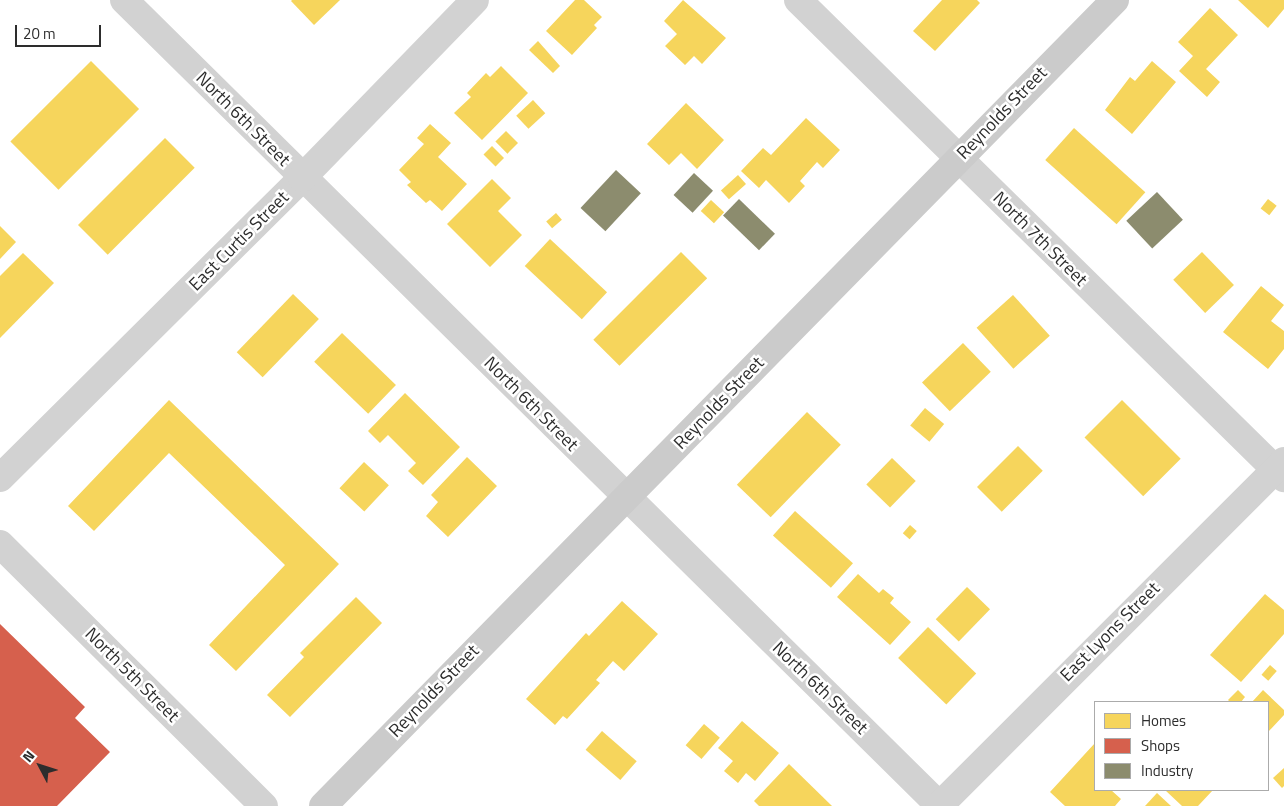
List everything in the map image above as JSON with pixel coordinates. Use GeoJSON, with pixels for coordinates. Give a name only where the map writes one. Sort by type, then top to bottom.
{"type":"FeatureCollection","features":[{"type":"Feature","properties":{"kind":"main road","name":"Reynolds Street"},"geometry":{"type":"LineString","coordinates":[[323,806],[1115,0]]}},
{"type":"Feature","properties":{"kind":"street","name":"North 6th Street"},"geometry":{"type":"LineString","coordinates":[[124,0],[939,806]]}},
{"type":"Feature","properties":{"kind":"street","name":"East Curtis Street"},"geometry":{"type":"LineString","coordinates":[[0,478],[302,178],[475,0]]}},
{"type":"Feature","properties":{"kind":"street","name":"North 7th Street"},"geometry":{"type":"LineString","coordinates":[[798,0],[958,158],[1281,469]]}},
{"type":"Feature","properties":{"kind":"street","name":"East Lyons Street"},"geometry":{"type":"LineString","coordinates":[[939,806],[1281,469]]}},
{"type":"Feature","properties":{"kind":"street","name":"North 5th Street"},"geometry":{"type":"LineString","coordinates":[[0,544],[264,806]]}},
{"type":"Feature","properties":{"kind":"building: Homes"},"geometry":{"type":"Polygon","coordinates":[[[292,0],[340,0],[314,25],[291,1],[292,0]]]}},
{"type":"Feature","properties":{"kind":"building: Homes"},"geometry":{"type":"Polygon","coordinates":[[[575,0],[584,0],[602,17],[594,25],[597,28],[572,55],[546,31],[575,0]]]}},
{"type":"Feature","properties":{"kind":"building: Homes"},"geometry":{"type":"Polygon","coordinates":[[[683,0],[726,38],[702,64],[694,56],[685,65],[665,46],[677,34],[664,21],[683,0]]]}},
{"type":"Feature","properties":{"kind":"building: Homes"},"geometry":{"type":"Polygon","coordinates":[[[942,0],[977,0],[980,3],[935,51],[913,31],[942,0]]]}},
{"type":"Feature","properties":{"kind":"building: Homes"},"geometry":{"type":"Polygon","coordinates":[[[1238,0],[1284,0],[1284,9],[1268,28],[1238,0]]]}},
{"type":"Feature","properties":{"kind":"building: Homes"},"geometry":{"type":"Polygon","coordinates":[[[1210,8],[1238,35],[1206,69],[1220,82],[1207,97],[1179,71],[1193,56],[1178,42],[1210,8]]]}},
{"type":"Feature","properties":{"kind":"building: Homes"},"geometry":{"type":"Polygon","coordinates":[[[538,41],[560,66],[553,73],[529,50],[538,41]]]}},
{"type":"Feature","properties":{"kind":"building: Homes"},"geometry":{"type":"Polygon","coordinates":[[[91,61],[139,109],[58,190],[10,142],[91,61]]]}},
{"type":"Feature","properties":{"kind":"building: Homes"},"geometry":{"type":"Polygon","coordinates":[[[1152,61],[1176,82],[1132,134],[1105,110],[1130,77],[1135,81],[1152,61]]]}},
{"type":"Feature","properties":{"kind":"building: Homes"},"geometry":{"type":"Polygon","coordinates":[[[501,66],[528,93],[482,140],[454,113],[471,97],[467,93],[486,73],[490,77],[501,66]]]}},
{"type":"Feature","properties":{"kind":"building: Homes"},"geometry":{"type":"Polygon","coordinates":[[[533,100],[545,113],[528,129],[516,116],[533,100]]]}},
{"type":"Feature","properties":{"kind":"building: Homes"},"geometry":{"type":"Polygon","coordinates":[[[686,103],[724,140],[697,169],[681,153],[669,165],[647,144],[686,103]]]}},
{"type":"Feature","properties":{"kind":"building: Homes"},"geometry":{"type":"Polygon","coordinates":[[[806,118],[840,150],[823,168],[817,162],[800,181],[805,186],[789,203],[766,180],[759,188],[741,171],[763,148],[771,155],[806,118]]]}},
{"type":"Feature","properties":{"kind":"building: Homes"},"geometry":{"type":"Polygon","coordinates":[[[430,124],[451,143],[438,157],[467,184],[442,211],[430,200],[426,203],[407,185],[411,182],[399,170],[424,144],[417,138],[430,124]]]}},
{"type":"Feature","properties":{"kind":"building: Homes"},"geometry":{"type":"Polygon","coordinates":[[[1074,128],[1145,192],[1117,224],[1045,160],[1074,128]]]}},
{"type":"Feature","properties":{"kind":"building: Homes"},"geometry":{"type":"Polygon","coordinates":[[[506,131],[518,143],[507,154],[495,142],[506,131]]]}},
{"type":"Feature","properties":{"kind":"building: Homes"},"geometry":{"type":"Polygon","coordinates":[[[165,138],[195,168],[108,255],[78,225],[165,138]]]}},
{"type":"Feature","properties":{"kind":"building: Homes"},"geometry":{"type":"Polygon","coordinates":[[[492,146],[504,158],[496,167],[484,154],[492,146]]]}},
{"type":"Feature","properties":{"kind":"building: Homes"},"geometry":{"type":"Polygon","coordinates":[[[738,175],[746,184],[729,199],[721,190],[738,175]]]}},
{"type":"Feature","properties":{"kind":"building: Homes"},"geometry":{"type":"Polygon","coordinates":[[[492,179],[511,198],[498,211],[522,235],[490,267],[447,224],[492,179]]]}},
{"type":"Feature","properties":{"kind":"building: Homes"},"geometry":{"type":"Polygon","coordinates":[[[1268,199],[1277,206],[1269,215],[1261,208],[1268,199]]]}},
{"type":"Feature","properties":{"kind":"building: Homes"},"geometry":{"type":"Polygon","coordinates":[[[711,200],[724,212],[714,223],[701,211],[711,200]]]}},
{"type":"Feature","properties":{"kind":"building: Homes"},"geometry":{"type":"Polygon","coordinates":[[[556,213],[562,220],[552,228],[546,222],[556,213]]]}},
{"type":"Feature","properties":{"kind":"building: Homes"},"geometry":{"type":"Polygon","coordinates":[[[0,226],[16,242],[0,259],[0,226]]]}},
{"type":"Feature","properties":{"kind":"building: Homes"},"geometry":{"type":"Polygon","coordinates":[[[550,239],[607,292],[582,319],[525,266],[550,239]]]}},
{"type":"Feature","properties":{"kind":"building: Homes"},"geometry":{"type":"Polygon","coordinates":[[[681,252],[707,278],[619,366],[593,340],[681,252]]]}},
{"type":"Feature","properties":{"kind":"building: Homes"},"geometry":{"type":"Polygon","coordinates":[[[1202,252],[1234,285],[1205,313],[1173,280],[1202,252]]]}},
{"type":"Feature","properties":{"kind":"building: Homes"},"geometry":{"type":"Polygon","coordinates":[[[23,253],[54,283],[0,338],[0,276],[23,253]]]}},
{"type":"Feature","properties":{"kind":"building: Homes"},"geometry":{"type":"Polygon","coordinates":[[[1261,286],[1284,305],[1271,321],[1284,331],[1284,349],[1268,369],[1223,332],[1261,286]]]}},
{"type":"Feature","properties":{"kind":"building: Homes"},"geometry":{"type":"Polygon","coordinates":[[[293,294],[319,319],[263,377],[237,352],[293,294]]]}},
{"type":"Feature","properties":{"kind":"building: Homes"},"geometry":{"type":"Polygon","coordinates":[[[1013,295],[1050,336],[1013,369],[977,328],[1013,295]]]}},
{"type":"Feature","properties":{"kind":"building: Homes"},"geometry":{"type":"Polygon","coordinates":[[[342,333],[396,385],[368,414],[314,362],[342,333]]]}},
{"type":"Feature","properties":{"kind":"building: Homes"},"geometry":{"type":"Polygon","coordinates":[[[963,343],[991,372],[950,411],[922,383],[963,343]]]}},
{"type":"Feature","properties":{"kind":"building: Homes"},"geometry":{"type":"Polygon","coordinates":[[[405,393],[460,447],[423,485],[408,471],[416,463],[388,435],[380,443],[368,431],[405,393]]]}},
{"type":"Feature","properties":{"kind":"building: Homes"},"geometry":{"type":"Polygon","coordinates":[[[169,400],[339,564],[236,671],[209,645],[285,565],[169,453],[94,531],[68,506],[169,400]]]}},
{"type":"Feature","properties":{"kind":"building: Homes"},"geometry":{"type":"Polygon","coordinates":[[[1122,400],[1181,459],[1143,496],[1085,437],[1122,400]]]}},
{"type":"Feature","properties":{"kind":"building: Homes"},"geometry":{"type":"Polygon","coordinates":[[[925,408],[944,424],[929,442],[910,426],[925,408]]]}},
{"type":"Feature","properties":{"kind":"building: Homes"},"geometry":{"type":"Polygon","coordinates":[[[807,412],[841,445],[771,517],[737,485],[807,412]]]}},
{"type":"Feature","properties":{"kind":"building: Homes"},"geometry":{"type":"Polygon","coordinates":[[[1018,446],[1043,471],[1002,512],[977,487],[1018,446]]]}},
{"type":"Feature","properties":{"kind":"building: Homes"},"geometry":{"type":"Polygon","coordinates":[[[467,457],[497,486],[448,537],[426,516],[438,502],[431,495],[467,457]]]}},
{"type":"Feature","properties":{"kind":"building: Homes"},"geometry":{"type":"Polygon","coordinates":[[[892,458],[916,481],[890,508],[866,485],[892,458]]]}},
{"type":"Feature","properties":{"kind":"building: Homes"},"geometry":{"type":"Polygon","coordinates":[[[364,462],[389,485],[364,512],[339,488],[364,462]]]}},
{"type":"Feature","properties":{"kind":"building: Homes"},"geometry":{"type":"Polygon","coordinates":[[[795,511],[853,563],[831,588],[773,536],[795,511]]]}},
{"type":"Feature","properties":{"kind":"building: Homes"},"geometry":{"type":"Polygon","coordinates":[[[910,525],[917,531],[910,539],[903,533],[910,525]]]}},
{"type":"Feature","properties":{"kind":"building: Homes"},"geometry":{"type":"Polygon","coordinates":[[[858,574],[879,593],[883,589],[894,598],[890,603],[911,622],[890,645],[837,597],[858,574]]]}},
{"type":"Feature","properties":{"kind":"building: Homes"},"geometry":{"type":"Polygon","coordinates":[[[967,587],[990,609],[959,642],[936,619],[967,587]]]}},
{"type":"Feature","properties":{"kind":"building: Homes"},"geometry":{"type":"Polygon","coordinates":[[[1265,594],[1284,610],[1284,634],[1241,682],[1210,655],[1265,594]]]}},
{"type":"Feature","properties":{"kind":"building: Homes"},"geometry":{"type":"Polygon","coordinates":[[[356,597],[382,623],[290,717],[267,695],[304,657],[300,653],[356,597]]]}},
{"type":"Feature","properties":{"kind":"building: Homes"},"geometry":{"type":"Polygon","coordinates":[[[622,601],[658,634],[624,671],[613,661],[596,680],[600,683],[567,719],[563,716],[555,725],[526,699],[586,633],[589,636],[622,601]]]}},
{"type":"Feature","properties":{"kind":"building: Homes"},"geometry":{"type":"Polygon","coordinates":[[[928,627],[976,674],[946,704],[898,658],[928,627]]]}},
{"type":"Feature","properties":{"kind":"building: Homes"},"geometry":{"type":"Polygon","coordinates":[[[1270,665],[1277,671],[1268,681],[1261,675],[1270,665]]]}},
{"type":"Feature","properties":{"kind":"building: Homes"},"geometry":{"type":"Polygon","coordinates":[[[1238,690],[1245,697],[1242,701],[1228,700],[1238,690]]]}},
{"type":"Feature","properties":{"kind":"building: Homes"},"geometry":{"type":"Polygon","coordinates":[[[1263,690],[1284,710],[1284,715],[1269,731],[1269,701],[1253,701],[1263,690]]]}},
{"type":"Feature","properties":{"kind":"building: Homes"},"geometry":{"type":"Polygon","coordinates":[[[742,721],[779,753],[755,781],[746,773],[738,783],[724,771],[733,761],[718,748],[742,721]]]}},
{"type":"Feature","properties":{"kind":"building: Homes"},"geometry":{"type":"Polygon","coordinates":[[[704,724],[720,738],[701,759],[686,745],[704,724]]]}},
{"type":"Feature","properties":{"kind":"building: Homes"},"geometry":{"type":"Polygon","coordinates":[[[602,731],[637,761],[620,780],[586,750],[602,731]]]}},
{"type":"Feature","properties":{"kind":"building: Homes"},"geometry":{"type":"Polygon","coordinates":[[[1094,744],[1094,791],[1112,791],[1121,799],[1115,806],[1065,806],[1050,792],[1094,744]]]}},
{"type":"Feature","properties":{"kind":"building: Homes"},"geometry":{"type":"Polygon","coordinates":[[[789,764],[832,806],[759,806],[754,801],[789,764]]]}},
{"type":"Feature","properties":{"kind":"building: Homes"},"geometry":{"type":"Polygon","coordinates":[[[1284,768],[1284,786],[1282,788],[1273,778],[1284,768]]]}},
{"type":"Feature","properties":{"kind":"building: Homes"},"geometry":{"type":"Polygon","coordinates":[[[1166,791],[1212,791],[1198,806],[1182,806],[1166,791]]]}},
{"type":"Feature","properties":{"kind":"building: Homes"},"geometry":{"type":"Polygon","coordinates":[[[1157,793],[1171,806],[1145,806],[1157,793]]]}},
{"type":"Feature","properties":{"kind":"building: Shops"},"geometry":{"type":"Polygon","coordinates":[[[0,624],[85,707],[75,718],[110,752],[57,806],[0,806],[0,624]]]}},
{"type":"Feature","properties":{"kind":"building: Industry"},"geometry":{"type":"Polygon","coordinates":[[[616,170],[641,193],[605,231],[581,208],[616,170]]]}},
{"type":"Feature","properties":{"kind":"building: Industry"},"geometry":{"type":"Polygon","coordinates":[[[694,173],[713,191],[693,213],[674,195],[694,173]]]}},
{"type":"Feature","properties":{"kind":"building: Industry"},"geometry":{"type":"Polygon","coordinates":[[[1157,192],[1183,220],[1152,248],[1126,221],[1157,192]]]}},
{"type":"Feature","properties":{"kind":"building: Industry"},"geometry":{"type":"Polygon","coordinates":[[[739,199],[775,234],[759,250],[723,216],[739,199]]]}}]}
